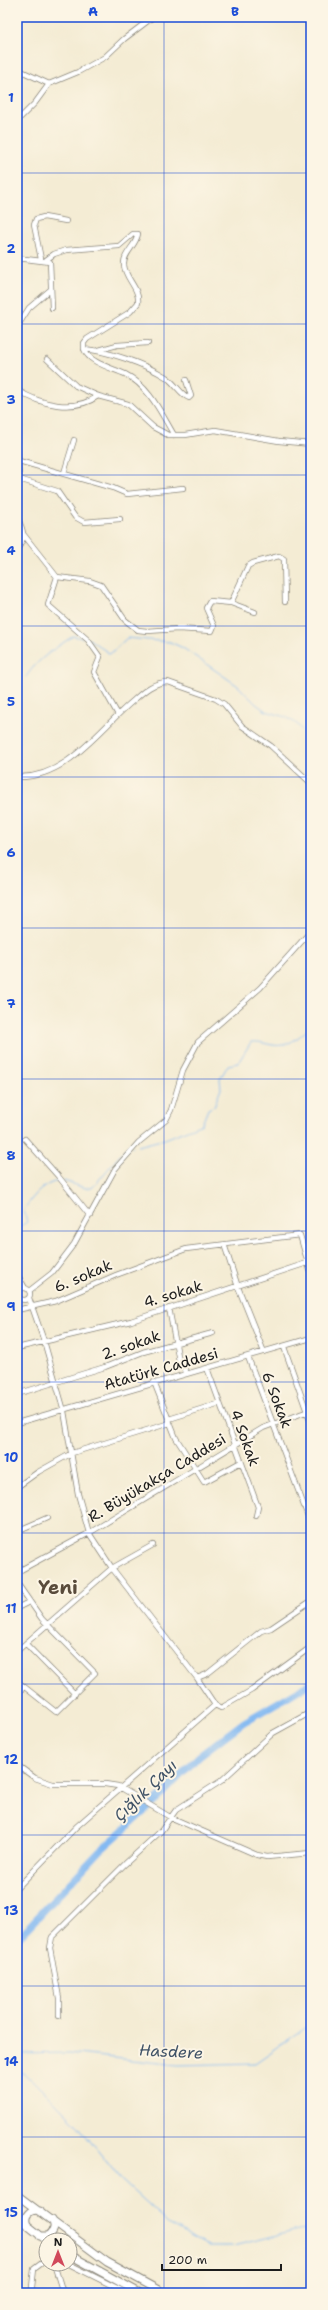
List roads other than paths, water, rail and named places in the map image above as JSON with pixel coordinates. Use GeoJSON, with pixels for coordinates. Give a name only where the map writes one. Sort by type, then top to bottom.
{"type":"FeatureCollection","features":[{"type":"Feature","properties":{"kind":"highway"},"geometry":{"type":"LineString","coordinates":[[17,2195],[107,2262],[164,2293]]}},
{"type":"Feature","properties":{"kind":"highway"},"geometry":{"type":"LineString","coordinates":[[38,2235],[21,2220],[34,2210],[40,2211]]}},
{"type":"Feature","properties":{"kind":"highway"},"geometry":{"type":"LineString","coordinates":[[52,2220],[54,2226],[53,2232]]}},
{"type":"Feature","properties":{"kind":"highway"},"geometry":{"type":"LineString","coordinates":[[78,2260],[101,2276],[140,2293]]}},
{"type":"Feature","properties":{"kind":"street"},"geometry":{"type":"LineString","coordinates":[[17,121],[35,103],[49,84],[103,59],[153,17]]}},
{"type":"Feature","properties":{"kind":"street"},"geometry":{"type":"LineString","coordinates":[[17,69],[49,84]]}},
{"type":"Feature","properties":{"kind":"street"},"geometry":{"type":"LineString","coordinates":[[44,260],[34,221],[44,217],[66,221]]}},
{"type":"Feature","properties":{"kind":"street"},"geometry":{"type":"LineString","coordinates":[[44,260],[54,254],[66,250],[119,246],[133,234],[138,234],[123,264],[124,270],[136,290],[138,303],[130,312],[87,339],[84,343],[84,349],[92,358],[126,375],[144,389],[154,400],[174,435]]}},
{"type":"Feature","properties":{"kind":"street"},"geometry":{"type":"LineString","coordinates":[[17,258],[44,260],[52,265],[50,290],[52,308]]}},
{"type":"Feature","properties":{"kind":"street"},"geometry":{"type":"LineString","coordinates":[[17,327],[29,308],[50,290]]}},
{"type":"Feature","properties":{"kind":"street"},"geometry":{"type":"LineString","coordinates":[[99,350],[117,345],[148,343]]}},
{"type":"Feature","properties":{"kind":"street"},"geometry":{"type":"LineString","coordinates":[[84,349],[99,350],[154,370],[168,378],[189,398],[186,380]]}},
{"type":"Feature","properties":{"kind":"street"},"geometry":{"type":"LineString","coordinates":[[47,359],[76,386],[98,396],[128,404],[160,432],[174,435],[215,430],[279,441],[311,444]]}},
{"type":"Feature","properties":{"kind":"street"},"geometry":{"type":"LineString","coordinates":[[17,390],[47,403],[59,406],[79,405],[90,402],[98,396]]}},
{"type":"Feature","properties":{"kind":"street"},"geometry":{"type":"LineString","coordinates":[[64,473],[74,440]]}},
{"type":"Feature","properties":{"kind":"street"},"geometry":{"type":"LineString","coordinates":[[17,446],[19,461],[19,479],[17,489]]}},
{"type":"Feature","properties":{"kind":"street"},"geometry":{"type":"LineString","coordinates":[[19,461],[64,473],[127,494],[183,488]]}},
{"type":"Feature","properties":{"kind":"street"},"geometry":{"type":"LineString","coordinates":[[19,479],[57,491],[76,517],[84,522],[120,520]]}},
{"type":"Feature","properties":{"kind":"street"},"geometry":{"type":"LineString","coordinates":[[17,517],[24,535],[57,577],[98,583],[106,590],[129,625],[143,631],[173,629],[209,632],[213,630],[214,626],[206,608],[208,602],[231,603],[255,612]]}},
{"type":"Feature","properties":{"kind":"street"},"geometry":{"type":"LineString","coordinates":[[17,549],[23,542],[24,535]]}},
{"type":"Feature","properties":{"kind":"street"},"geometry":{"type":"LineString","coordinates":[[231,603],[248,566],[253,563],[279,556],[284,559],[285,566],[285,602]]}},
{"type":"Feature","properties":{"kind":"street"},"geometry":{"type":"LineString","coordinates":[[57,577],[48,605],[83,635],[100,657],[94,672],[118,713]]}},
{"type":"Feature","properties":{"kind":"street"},"geometry":{"type":"LineString","coordinates":[[17,777],[45,774],[57,768],[86,746],[118,713],[145,691],[161,682],[168,682],[205,694],[224,704],[242,726],[271,746],[310,782]]}},
{"type":"Feature","properties":{"kind":"street"},"geometry":{"type":"LineString","coordinates":[[29,1291],[52,1273],[74,1244],[115,1169],[139,1142],[166,1120],[173,1106],[183,1070],[198,1042],[260,988],[311,931]]}},
{"type":"Feature","properties":{"kind":"street"},"geometry":{"type":"LineString","coordinates":[[25,1139],[58,1176],[90,1216]]}},
{"type":"Feature","properties":{"kind":"street","name":"6. sokak"},"geometry":{"type":"LineString","coordinates":[[17,1310],[69,1296],[157,1259],[186,1249],[300,1235],[307,1263]]}},
{"type":"Feature","properties":{"kind":"street"},"geometry":{"type":"LineString","coordinates":[[224,1244],[238,1287],[264,1352]]}},
{"type":"Feature","properties":{"kind":"street"},"geometry":{"type":"LineString","coordinates":[[307,1263],[311,1274]]}},
{"type":"Feature","properties":{"kind":"street","name":"4. sokak"},"geometry":{"type":"LineString","coordinates":[[17,1348],[131,1321],[307,1263]]}},
{"type":"Feature","properties":{"kind":"street"},"geometry":{"type":"LineString","coordinates":[[17,1274],[25,1288],[29,1291]]}},
{"type":"Feature","properties":{"kind":"street"},"geometry":{"type":"LineString","coordinates":[[17,1285],[18,1299],[25,1300],[29,1298]]}},
{"type":"Feature","properties":{"kind":"street"},"geometry":{"type":"LineString","coordinates":[[18,1292],[25,1288]]}},
{"type":"Feature","properties":{"kind":"street"},"geometry":{"type":"LineString","coordinates":[[29,1291],[29,1298],[44,1341],[64,1411],[78,1494],[89,1533],[112,1568],[197,1678],[215,1705],[221,1708],[252,1690],[311,1647]]}},
{"type":"Feature","properties":{"kind":"street"},"geometry":{"type":"LineString","coordinates":[[169,1308],[179,1361],[187,1373]]}},
{"type":"Feature","properties":{"kind":"street","name":"2. sokak"},"geometry":{"type":"LineString","coordinates":[[17,1394],[105,1368],[142,1352],[213,1333]]}},
{"type":"Feature","properties":{"kind":"street","name":"Atatürk Caddesi"},"geometry":{"type":"LineString","coordinates":[[17,1423],[64,1411],[154,1382],[248,1357],[311,1338]]}},
{"type":"Feature","properties":{"kind":"street"},"geometry":{"type":"LineString","coordinates":[[284,1346],[309,1411],[311,1424]]}},
{"type":"Feature","properties":{"kind":"street","name":"6 Sokak"},"geometry":{"type":"LineString","coordinates":[[248,1357],[309,1519]]}},
{"type":"Feature","properties":{"kind":"street","name":"4 Sokak"},"geometry":{"type":"LineString","coordinates":[[207,1368],[258,1507],[256,1516]]}},
{"type":"Feature","properties":{"kind":"street"},"geometry":{"type":"LineString","coordinates":[[154,1382],[176,1438],[204,1482],[241,1462]]}},
{"type":"Feature","properties":{"kind":"street"},"geometry":{"type":"LineString","coordinates":[[17,1487],[38,1472],[72,1453],[220,1403]]}},
{"type":"Feature","properties":{"kind":"street","name":"R. Büyükakça Caddesi"},"geometry":{"type":"LineString","coordinates":[[19,1571],[89,1533],[195,1468],[273,1424],[309,1411]]}},
{"type":"Feature","properties":{"kind":"street"},"geometry":{"type":"LineString","coordinates":[[17,1531],[47,1518]]}},
{"type":"Feature","properties":{"kind":"street"},"geometry":{"type":"LineString","coordinates":[[17,1651],[112,1568],[153,1545]]}},
{"type":"Feature","properties":{"kind":"street"},"geometry":{"type":"LineString","coordinates":[[17,1563],[19,1571]]}},
{"type":"Feature","properties":{"kind":"street"},"geometry":{"type":"LineString","coordinates":[[17,1583],[29,1602],[48,1625],[94,1673],[56,1712],[23,1688],[17,1681]]}},
{"type":"Feature","properties":{"kind":"street"},"geometry":{"type":"LineString","coordinates":[[17,1608],[29,1602]]}},
{"type":"Feature","properties":{"kind":"street"},"geometry":{"type":"LineString","coordinates":[[197,1678],[207,1674],[261,1631],[271,1628],[308,1603]]}},
{"type":"Feature","properties":{"kind":"street"},"geometry":{"type":"LineString","coordinates":[[26,1644],[75,1694]]}},
{"type":"Feature","properties":{"kind":"street"},"geometry":{"type":"LineString","coordinates":[[17,1694],[23,1688]]}},
{"type":"Feature","properties":{"kind":"street"},"geometry":{"type":"LineString","coordinates":[[17,1888],[76,1827],[106,1799],[122,1788],[215,1705]]}},
{"type":"Feature","properties":{"kind":"street"},"geometry":{"type":"LineString","coordinates":[[59,2016],[59,1998],[50,1948],[51,1941],[125,1864],[161,1831],[170,1817],[180,1807],[225,1778],[273,1733],[311,1712]]}},
{"type":"Feature","properties":{"kind":"street"},"geometry":{"type":"LineString","coordinates":[[17,1766],[35,1778],[54,1784],[104,1784],[122,1788],[164,1814],[257,1856],[268,1857],[311,1853]]}},
{"type":"Feature","properties":{"kind":"street"},"geometry":{"type":"LineString","coordinates":[[32,2287],[34,2270],[38,2267]]}},
{"type":"Feature","properties":{"kind":"street"},"geometry":{"type":"LineString","coordinates":[[78,2267],[101,2276],[127,2293]]}},
{"type":"Feature","properties":{"kind":"street"},"geometry":{"type":"LineString","coordinates":[[56,2272],[63,2293]]}},
{"type":"Feature","properties":{"kind":"waterway"},"geometry":{"type":"LineString","coordinates":[[26,677],[47,654],[73,636],[82,638]]}},
{"type":"Feature","properties":{"kind":"waterway"},"geometry":{"type":"LineString","coordinates":[[89,639],[110,654],[127,638],[170,642],[183,648],[238,686],[256,704],[266,711],[286,717],[297,724],[311,741]]}},
{"type":"Feature","properties":{"kind":"waterway"},"geometry":{"type":"LineString","coordinates":[[138,1146],[165,1139],[202,1124],[208,1109],[214,1106],[221,1089],[220,1079],[228,1065],[238,1063],[251,1042],[270,1045],[284,1045],[294,1040],[311,1027]]}},
{"type":"Feature","properties":{"kind":"waterway"},"geometry":{"type":"LineString","coordinates":[[64,1181],[85,1188],[92,1188],[126,1148],[133,1147]]}},
{"type":"Feature","properties":{"kind":"waterway"},"geometry":{"type":"LineString","coordinates":[[17,1229],[27,1222],[24,1210],[35,1195],[44,1187],[61,1181]]}},
{"type":"Feature","properties":{"kind":"waterway","name":"Çığlık Çayı"},"geometry":{"type":"LineString","coordinates":[[17,1939],[100,1851],[155,1802],[199,1756],[244,1722],[311,1683]]}},
{"type":"Feature","properties":{"kind":"waterway","name":"Hasdere"},"geometry":{"type":"LineString","coordinates":[[17,2054],[68,2053],[178,2065],[255,2063],[311,2024]]}},
{"type":"Feature","properties":{"kind":"waterway"},"geometry":{"type":"LineString","coordinates":[[17,2070],[27,2075],[79,2127],[121,2180],[170,2225],[208,2246],[233,2246],[311,2227]]}},
{"type":"Feature","properties":{"kind":"district","name":"Yeni"},"geometry":{"type":"Point","coordinates":[58,1587]}}]}
